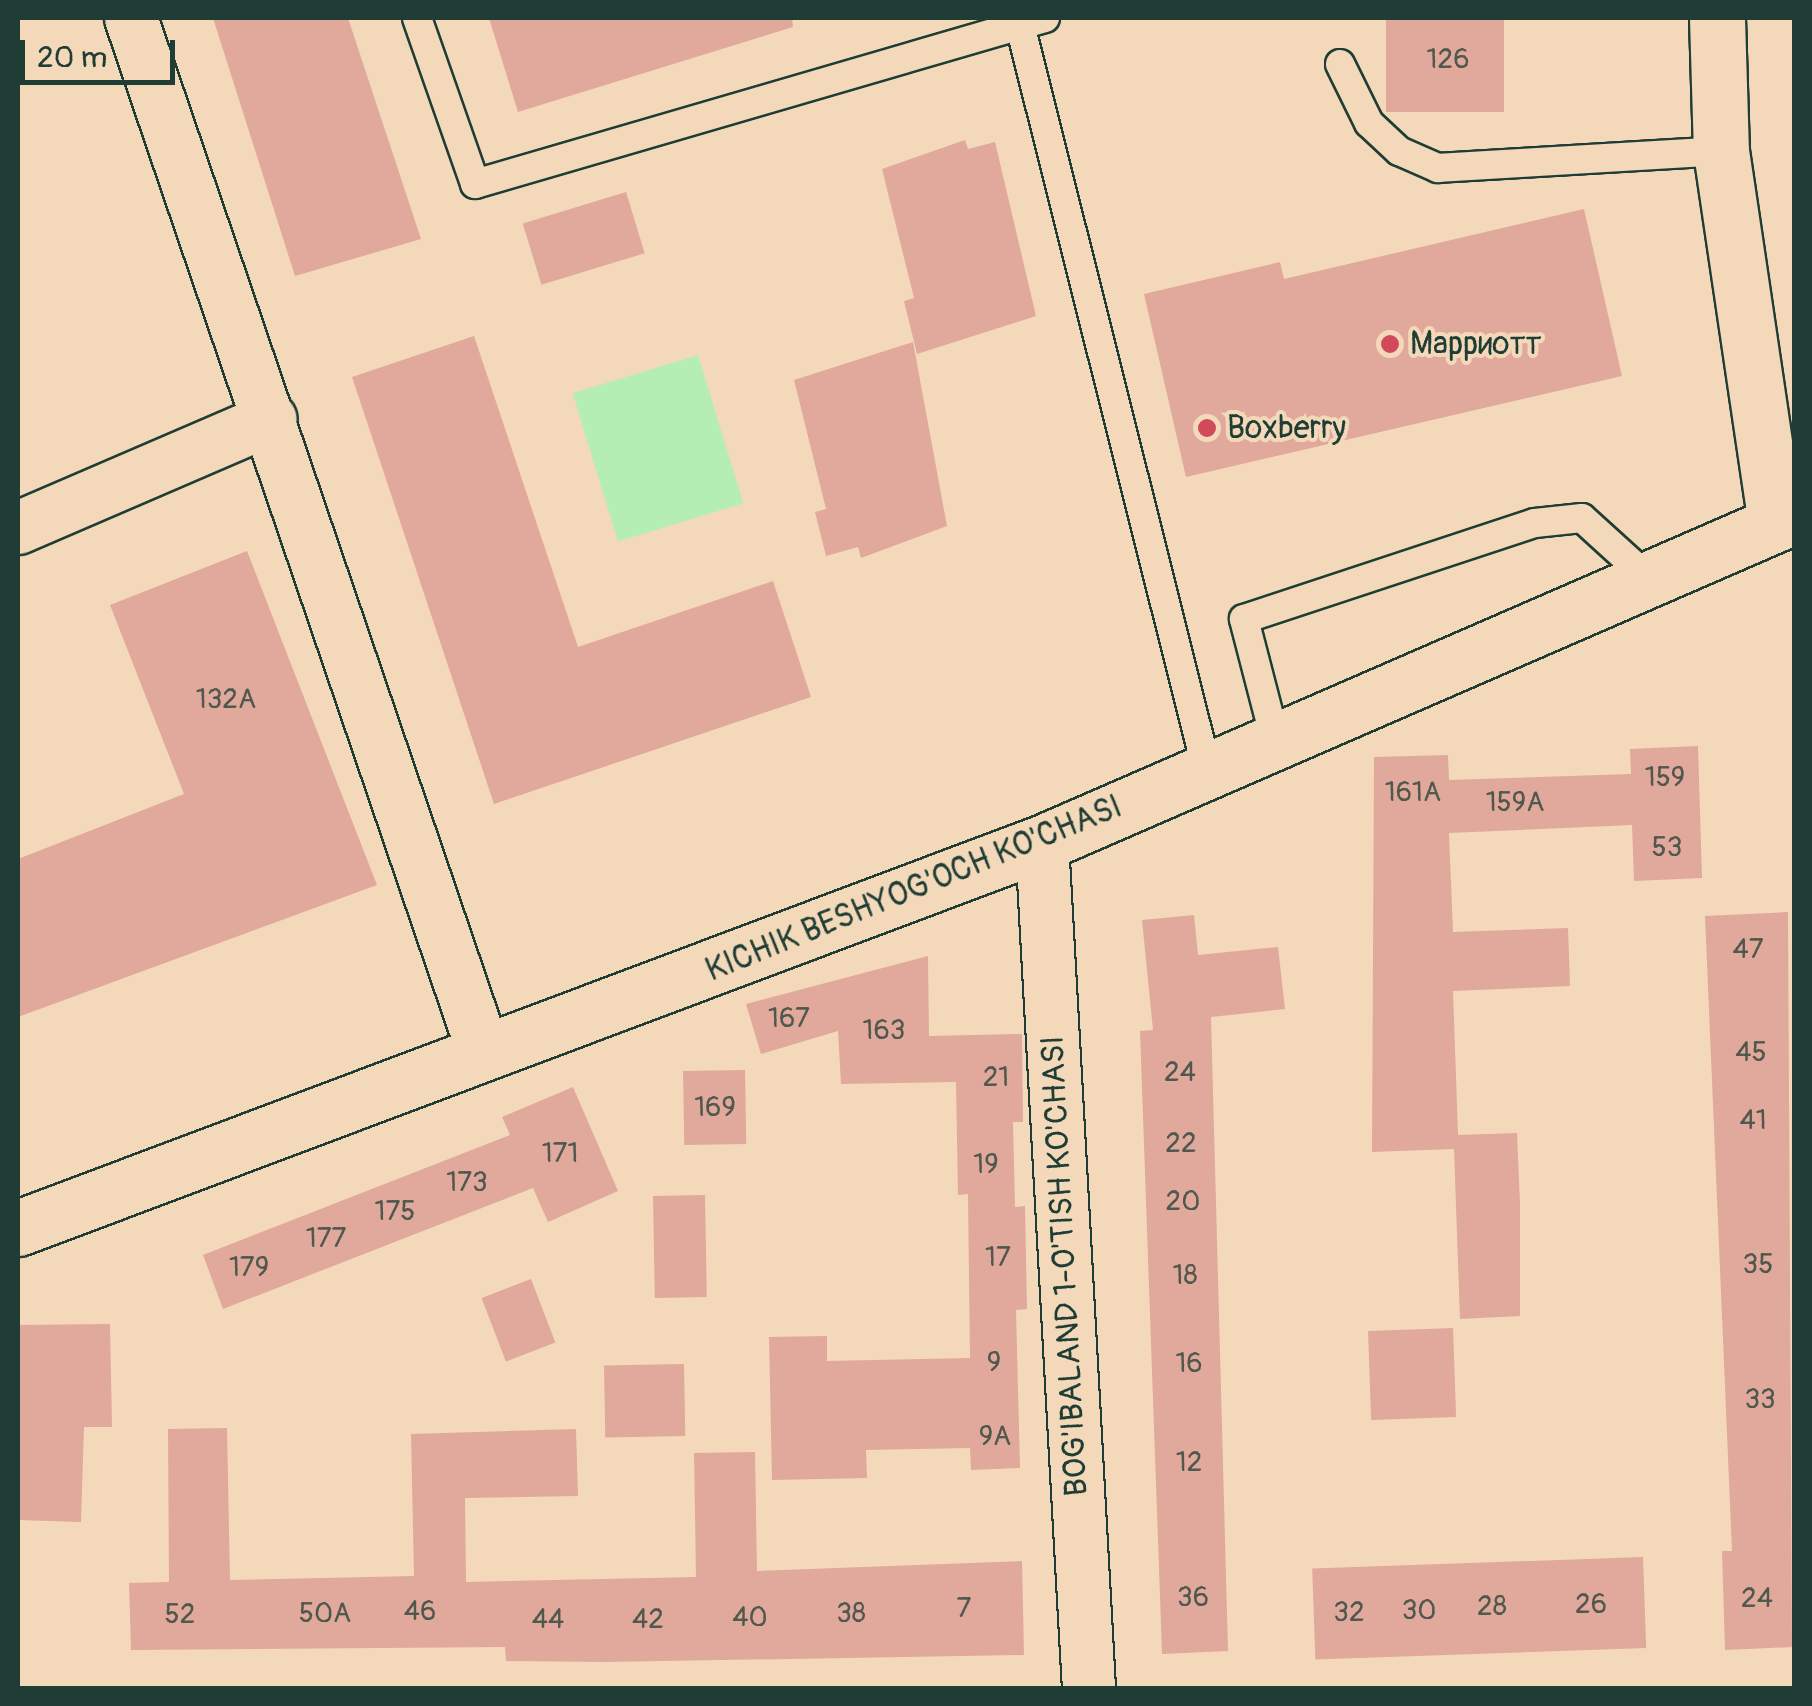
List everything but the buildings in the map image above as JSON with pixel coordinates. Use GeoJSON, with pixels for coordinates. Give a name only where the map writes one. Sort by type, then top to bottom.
{"type":"FeatureCollection","features":[{"type":"Feature","properties":{"kind":"street"},"geometry":{"type":"LineString","coordinates":[[131,18],[271,418],[484,1054]]}},
{"type":"Feature","properties":{"kind":"street"},"geometry":{"type":"LineString","coordinates":[[1717,18],[1721,152],[1785,517]]}},
{"type":"Feature","properties":{"kind":"street"},"geometry":{"type":"LineString","coordinates":[[18,528],[271,418]]}},
{"type":"Feature","properties":{"kind":"street","name":"KICHIK BESHYOG'OCH KO'CHASI"},"geometry":{"type":"LineString","coordinates":[[18,1228],[1042,843],[1785,517]]}},
{"type":"Feature","properties":{"kind":"street","name":"BOG'IBALAND 1-O'TISH KO'CHASI"},"geometry":{"type":"LineString","coordinates":[[1042,843],[1089,1688]]}},
{"type":"Feature","properties":{"kind":"lane"},"geometry":{"type":"LineString","coordinates":[[417,18],[474,184],[1033,21],[1206,770]]}},
{"type":"Feature","properties":{"kind":"lane"},"geometry":{"type":"LineString","coordinates":[[1340,64],[1369,123],[1400,152],[1438,168],[1721,152]]}},
{"type":"Feature","properties":{"kind":"lane"},"geometry":{"type":"LineString","coordinates":[[1276,740],[1244,619],[1535,523],[1582,518],[1646,576]]}},
{"type":"Feature","properties":{"kind":"green space"},"geometry":{"type":"Polygon","coordinates":[[[698,355],[743,503],[618,542],[573,393],[698,355]]]}},
{"type":"Feature","properties":{"kind":"place","name":"Марриотт"},"geometry":{"type":"Point","coordinates":[1390,344]}},
{"type":"Feature","properties":{"kind":"place","name":"Boxberry"},"geometry":{"type":"Point","coordinates":[1207,428]}}]}
